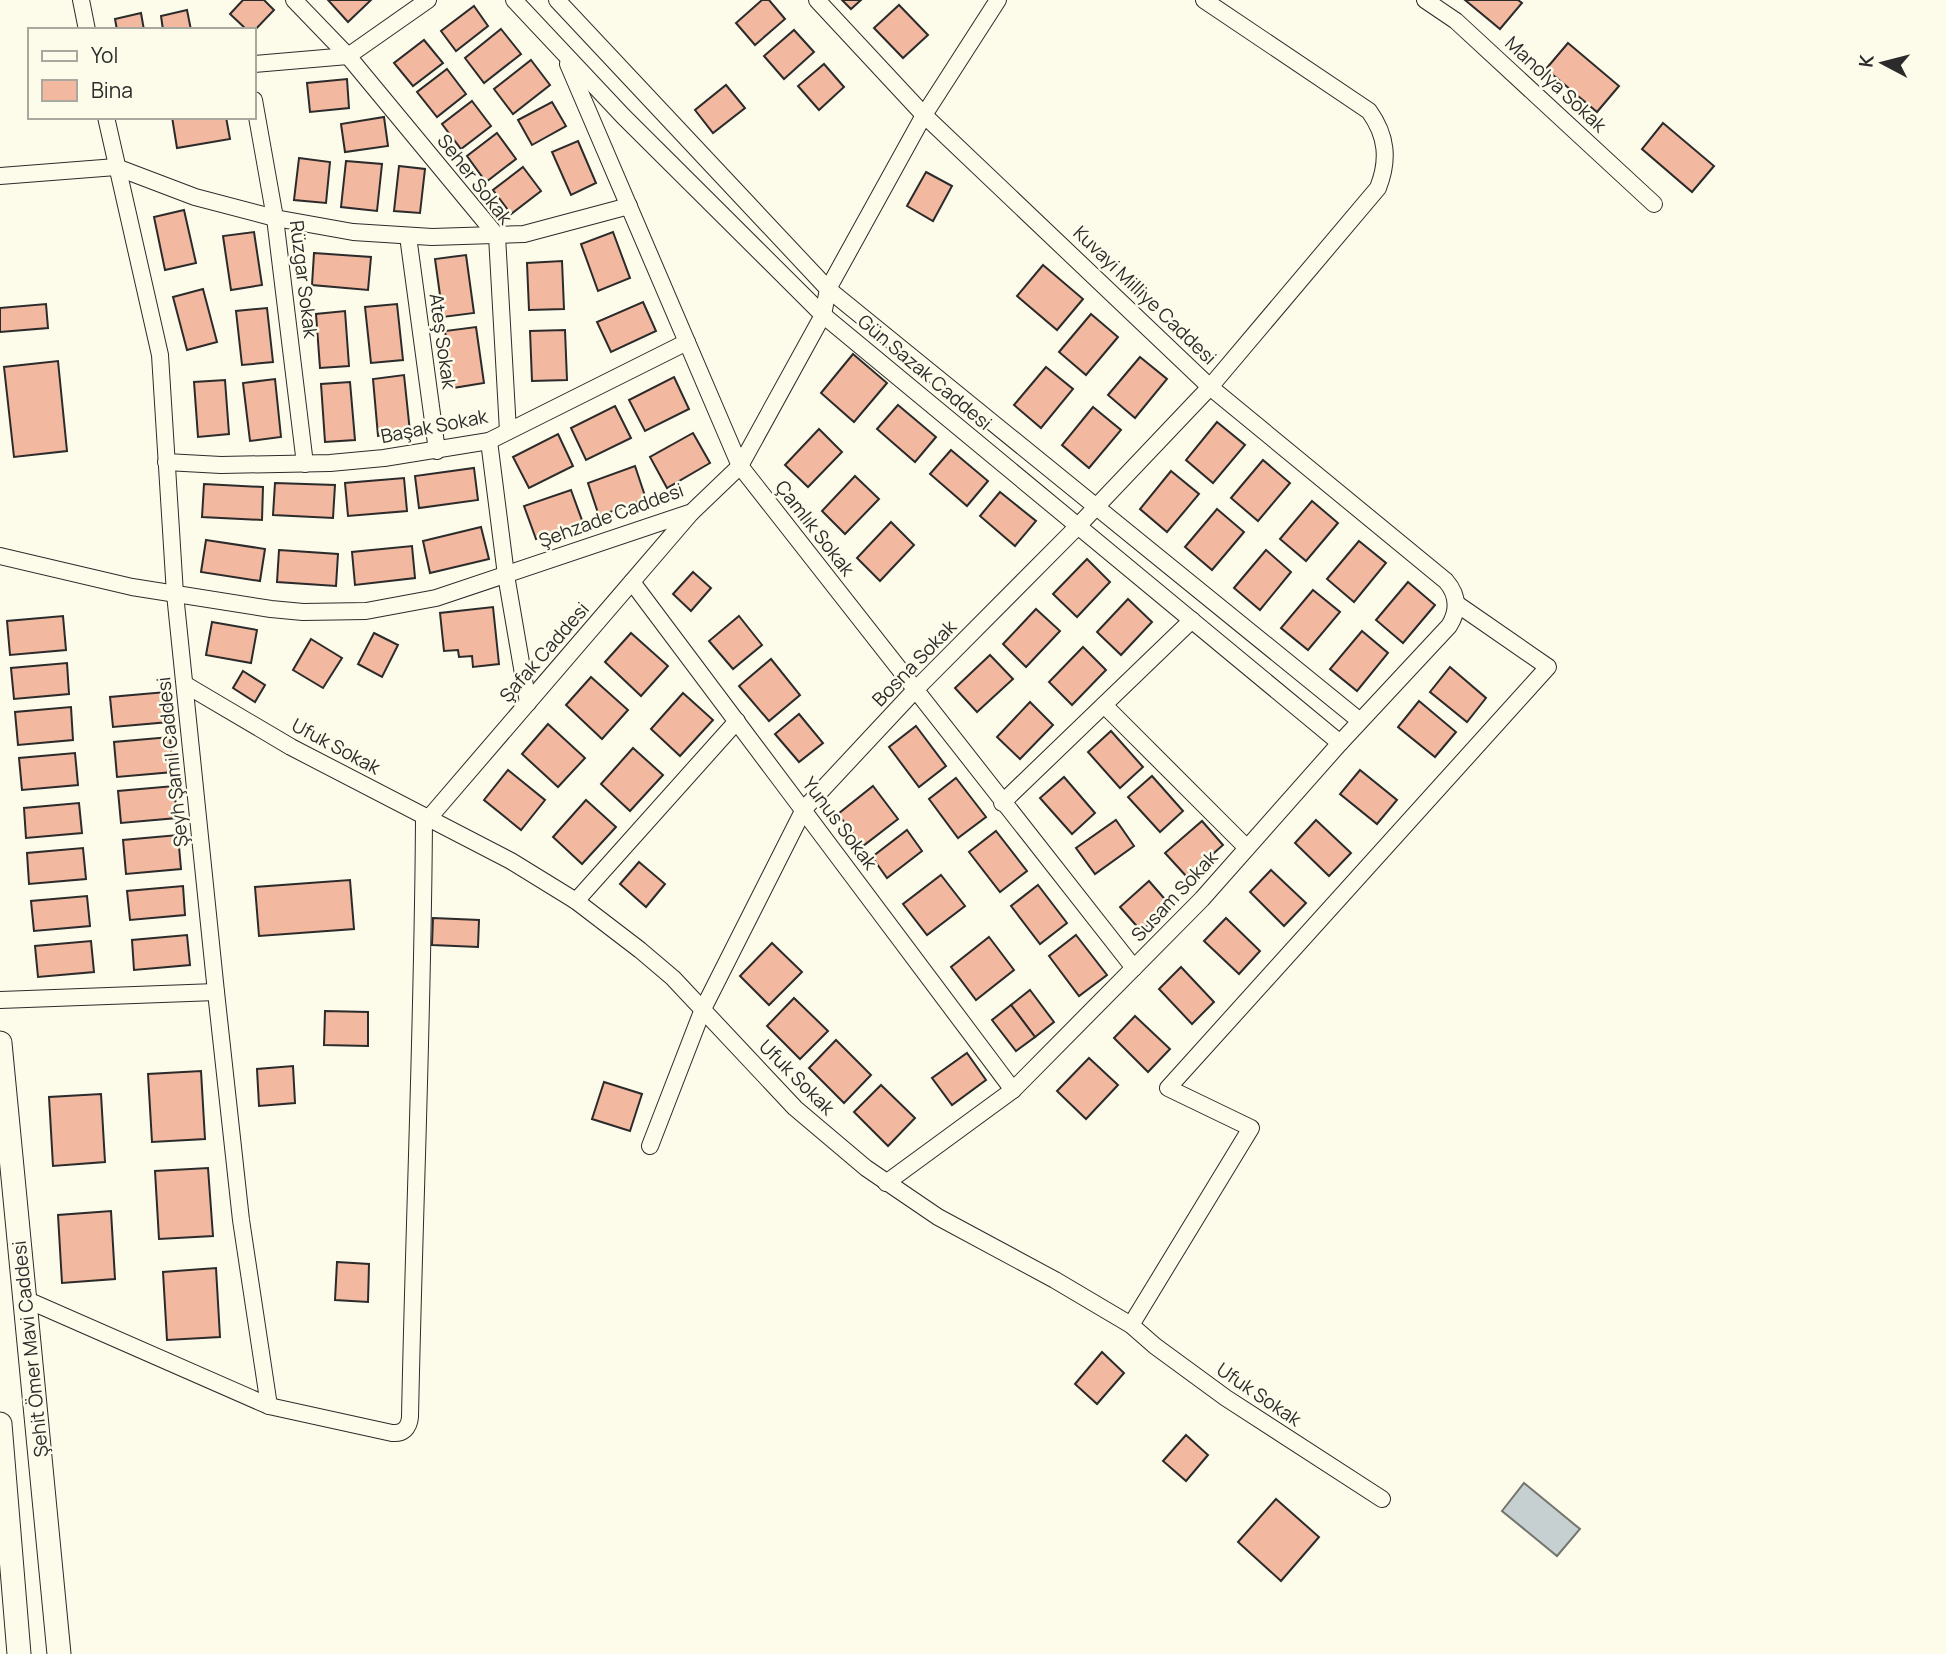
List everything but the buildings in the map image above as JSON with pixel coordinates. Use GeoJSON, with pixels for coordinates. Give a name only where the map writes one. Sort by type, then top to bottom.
{"type":"FeatureCollection","features":[{"type":"Feature","properties":{"kind":"main road","name":"Şehit Ömer Mavi Caddesi"},"geometry":{"type":"LineString","coordinates":[[0,1043],[60,1654]]}},
{"type":"Feature","properties":{"kind":"main road","name":"Şehit Ömer Mavi Caddesi"},"geometry":{"type":"LineString","coordinates":[[0,1424],[19,1654]]}},
{"type":"Feature","properties":{"kind":"street"},"geometry":{"type":"LineString","coordinates":[[81,0],[87,28]]}},
{"type":"Feature","properties":{"kind":"street","name":"Seher Sokak"},"geometry":{"type":"LineString","coordinates":[[294,0],[348,56],[497,236],[508,431]]}},
{"type":"Feature","properties":{"kind":"street"},"geometry":{"type":"LineString","coordinates":[[256,64],[348,56],[428,0]]}},
{"type":"Feature","properties":{"kind":"street","name":"Gün Sazak Caddesi"},"geometry":{"type":"LineString","coordinates":[[514,0],[623,116],[823,315],[1340,743]]}},
{"type":"Feature","properties":{"kind":"street","name":"Gün Sazak Caddesi"},"geometry":{"type":"LineString","coordinates":[[557,0],[828,289],[1360,721]]}},
{"type":"Feature","properties":{"kind":"street","name":"Kuvayi Milliye Caddesi"},"geometry":{"type":"LineString","coordinates":[[817,0],[925,115],[1210,387],[1446,581],[1457,604]]}},
{"type":"Feature","properties":{"kind":"street","name":"Şehzade Caddesi"},"geometry":{"type":"LineString","coordinates":[[0,556],[73,575],[271,609],[303,612],[366,611],[436,598],[692,512],[740,466],[823,315],[828,289],[925,115],[998,0]]}},
{"type":"Feature","properties":{"kind":"street","name":"Bosna Sokak"},"geometry":{"type":"LineString","coordinates":[[650,1146],[703,1009],[804,809],[1210,387],[1371,198],[1382,177],[1386,153],[1381,131],[1370,111],[1204,0]]}},
{"type":"Feature","properties":{"kind":"street","name":"Manolya Sokak"},"geometry":{"type":"LineString","coordinates":[[1425,0],[1456,21],[1654,204]]}},
{"type":"Feature","properties":{"kind":"street","name":"Çamlık Sokak"},"geometry":{"type":"LineString","coordinates":[[564,54],[740,466],[1134,968]]}},
{"type":"Feature","properties":{"kind":"street","name":"Rüzgar Sokak"},"geometry":{"type":"LineString","coordinates":[[256,111],[275,218],[305,464]]}},
{"type":"Feature","properties":{"kind":"street","name":"Şeyh Şamil Caddesi"},"geometry":{"type":"LineString","coordinates":[[106,119],[160,355],[175,594],[216,992],[241,1220],[269,1406]]}},
{"type":"Feature","properties":{"kind":"street"},"geometry":{"type":"LineString","coordinates":[[0,176],[116,167],[195,197],[275,218],[353,232],[408,236],[524,234],[629,206]]}},
{"type":"Feature","properties":{"kind":"street","name":"Ateş Sokak"},"geometry":{"type":"LineString","coordinates":[[408,236],[437,451]]}},
{"type":"Feature","properties":{"kind":"street","name":"Başak Sokak"},"geometry":{"type":"LineString","coordinates":[[166,462],[221,465],[305,464],[384,458],[489,441],[687,342]]}},
{"type":"Feature","properties":{"kind":"street"},"geometry":{"type":"LineString","coordinates":[[489,441],[506,575],[528,703]]}},
{"type":"Feature","properties":{"kind":"street","name":"Şafak Caddesi"},"geometry":{"type":"LineString","coordinates":[[426,818],[692,512]]}},
{"type":"Feature","properties":{"kind":"street","name":"Yunus Sokak"},"geometry":{"type":"LineString","coordinates":[[632,582],[1013,1090]]}},
{"type":"Feature","properties":{"kind":"street"},"geometry":{"type":"LineString","coordinates":[[1131,1325],[1251,1128],[1168,1088],[1548,667],[1457,604]]}},
{"type":"Feature","properties":{"kind":"street","name":"Susam Sokak"},"geometry":{"type":"LineString","coordinates":[[886,1182],[1013,1090],[1134,968],[1202,899],[1340,743],[1449,626],[1457,604]]}},
{"type":"Feature","properties":{"kind":"street"},"geometry":{"type":"LineString","coordinates":[[1002,803],[1192,620]]}},
{"type":"Feature","properties":{"kind":"street","name":"Ufuk Sokak"},"geometry":{"type":"LineString","coordinates":[[186,685],[291,747],[511,862],[576,901],[640,950],[703,1009],[796,1108],[830,1139],[886,1182],[938,1217],[1055,1280],[1131,1325],[1178,1364],[1226,1398],[1382,1499]]}},
{"type":"Feature","properties":{"kind":"street"},"geometry":{"type":"LineString","coordinates":[[1104,705],[1247,848]]}},
{"type":"Feature","properties":{"kind":"street"},"geometry":{"type":"LineString","coordinates":[[576,901],[737,721]]}},
{"type":"Feature","properties":{"kind":"street"},"geometry":{"type":"LineString","coordinates":[[25,1299],[269,1406],[391,1433],[404,1431],[410,1422],[426,818]]}},
{"type":"Feature","properties":{"kind":"street"},"geometry":{"type":"LineString","coordinates":[[0,1000],[216,992]]}},
{"type":"Feature","properties":{"kind":"shaded area"},"geometry":{"type":"Polygon","coordinates":[[[1524,1483],[1580,1529],[1557,1556],[1502,1511],[1524,1483]]]}}]}
